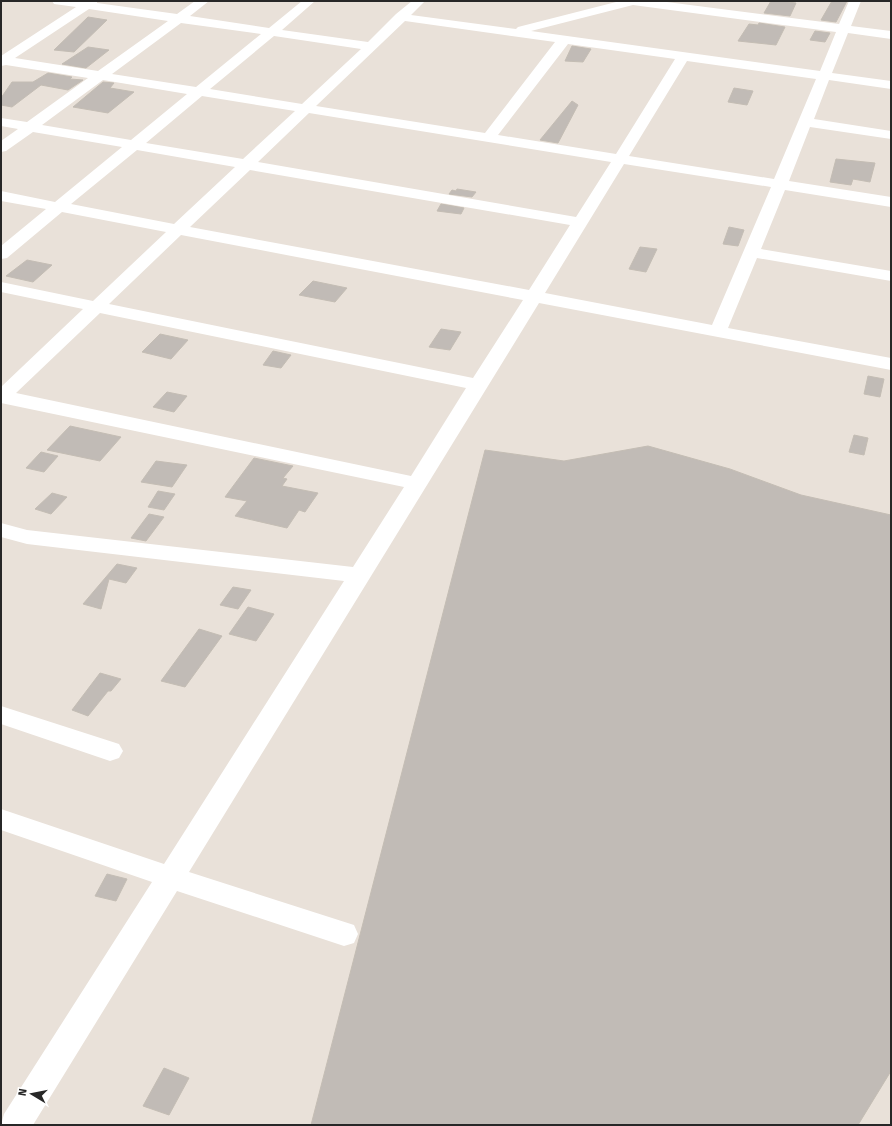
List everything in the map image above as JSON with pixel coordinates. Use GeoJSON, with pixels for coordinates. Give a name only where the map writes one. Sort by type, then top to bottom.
{"type":"FeatureCollection","features":[{"type":"Feature","properties":{"kind":"street"},"geometry":{"type":"LineString","coordinates":[[58,1],[89,3],[178,18],[369,46]]}},
{"type":"Feature","properties":{"kind":"street"},"geometry":{"type":"LineString","coordinates":[[1,148],[202,1]]}},
{"type":"Feature","properties":{"kind":"street"},"geometry":{"type":"LineString","coordinates":[[1,254],[270,32],[310,1]]}},
{"type":"Feature","properties":{"kind":"street"},"geometry":{"type":"LineString","coordinates":[[1,397],[176,229],[418,1]]}},
{"type":"Feature","properties":{"kind":"street"},"geometry":{"type":"LineString","coordinates":[[512,32],[632,1],[891,35]]}},
{"type":"Feature","properties":{"kind":"street"},"geometry":{"type":"LineString","coordinates":[[718,331],[855,1]]}},
{"type":"Feature","properties":{"kind":"street"},"geometry":{"type":"LineString","coordinates":[[2,61],[89,3]]}},
{"type":"Feature","properties":{"kind":"street"},"geometry":{"type":"LineString","coordinates":[[400,17],[891,85]]}},
{"type":"Feature","properties":{"kind":"street"},"geometry":{"type":"LineString","coordinates":[[488,138],[564,40]]}},
{"type":"Feature","properties":{"kind":"street"},"geometry":{"type":"LineString","coordinates":[[15,1125],[683,56]]}},
{"type":"Feature","properties":{"kind":"street"},"geometry":{"type":"LineString","coordinates":[[2,61],[891,202]]}},
{"type":"Feature","properties":{"kind":"street"},"geometry":{"type":"LineString","coordinates":[[1,122],[579,222]]}},
{"type":"Feature","properties":{"kind":"street"},"geometry":{"type":"LineString","coordinates":[[804,122],[891,135]]}},
{"type":"Feature","properties":{"kind":"street"},"geometry":{"type":"LineString","coordinates":[[1,196],[891,364]]}},
{"type":"Feature","properties":{"kind":"street"},"geometry":{"type":"LineString","coordinates":[[750,252],[891,276]]}},
{"type":"Feature","properties":{"kind":"street"},"geometry":{"type":"LineString","coordinates":[[1,286],[477,385]]}},
{"type":"Feature","properties":{"kind":"street"},"geometry":{"type":"LineString","coordinates":[[1,397],[416,483]]}},
{"type":"Feature","properties":{"kind":"street"},"geometry":{"type":"LineString","coordinates":[[1,530],[27,537],[359,575]]}},
{"type":"Feature","properties":{"kind":"street"},"geometry":{"type":"LineString","coordinates":[[1,714],[110,751]]}},
{"type":"Feature","properties":{"kind":"street"},"geometry":{"type":"LineString","coordinates":[[1,819],[170,877],[344,934]]}},
{"type":"Feature","properties":{"kind":"building"},"geometry":{"type":"Polygon","coordinates":[[[771,1],[796,3],[790,16],[764,13],[771,1]]]}},
{"type":"Feature","properties":{"kind":"building"},"geometry":{"type":"Polygon","coordinates":[[[832,1],[847,1],[836,22],[821,20],[832,1]]]}},
{"type":"Feature","properties":{"kind":"building"},"geometry":{"type":"Polygon","coordinates":[[[88,17],[107,20],[74,52],[54,50],[88,17]]]}},
{"type":"Feature","properties":{"kind":"building"},"geometry":{"type":"Polygon","coordinates":[[[759,23],[785,27],[776,45],[738,41],[749,24],[758,25],[759,23]]]}},
{"type":"Feature","properties":{"kind":"building"},"geometry":{"type":"Polygon","coordinates":[[[815,31],[830,33],[825,42],[810,40],[815,31]]]}},
{"type":"Feature","properties":{"kind":"building"},"geometry":{"type":"Polygon","coordinates":[[[572,46],[591,49],[583,62],[565,61],[572,46]]]}},
{"type":"Feature","properties":{"kind":"building"},"geometry":{"type":"Polygon","coordinates":[[[88,47],[109,50],[86,68],[62,64],[88,47]]]}},
{"type":"Feature","properties":{"kind":"building"},"geometry":{"type":"Polygon","coordinates":[[[48,73],[72,77],[70,79],[83,80],[68,90],[41,85],[12,107],[1,105],[1,98],[12,82],[33,82],[48,73]]]}},
{"type":"Feature","properties":{"kind":"building"},"geometry":{"type":"Polygon","coordinates":[[[103,82],[114,83],[110,88],[134,92],[108,113],[73,107],[103,82]]]}},
{"type":"Feature","properties":{"kind":"building"},"geometry":{"type":"Polygon","coordinates":[[[734,88],[753,91],[747,105],[728,102],[734,88]]]}},
{"type":"Feature","properties":{"kind":"building"},"geometry":{"type":"Polygon","coordinates":[[[572,101],[578,105],[558,143],[540,140],[572,101]]]}},
{"type":"Feature","properties":{"kind":"building"},"geometry":{"type":"Polygon","coordinates":[[[836,159],[875,163],[870,182],[853,179],[851,185],[830,182],[836,159]]]}},
{"type":"Feature","properties":{"kind":"building"},"geometry":{"type":"Polygon","coordinates":[[[457,189],[476,192],[472,197],[449,194],[452,190],[456,191],[457,189]]]}},
{"type":"Feature","properties":{"kind":"building"},"geometry":{"type":"Polygon","coordinates":[[[441,204],[464,208],[461,214],[437,211],[441,204]]]}},
{"type":"Feature","properties":{"kind":"building"},"geometry":{"type":"Polygon","coordinates":[[[729,227],[744,230],[738,246],[723,244],[729,227]]]}},
{"type":"Feature","properties":{"kind":"building"},"geometry":{"type":"Polygon","coordinates":[[[640,247],[657,249],[646,272],[629,269],[640,247]]]}},
{"type":"Feature","properties":{"kind":"building"},"geometry":{"type":"Polygon","coordinates":[[[27,260],[52,265],[33,282],[6,276],[27,260]]]}},
{"type":"Feature","properties":{"kind":"building"},"geometry":{"type":"Polygon","coordinates":[[[313,281],[347,288],[335,302],[299,295],[313,281]]]}},
{"type":"Feature","properties":{"kind":"building"},"geometry":{"type":"Polygon","coordinates":[[[441,329],[461,332],[450,350],[429,347],[441,329]]]}},
{"type":"Feature","properties":{"kind":"building"},"geometry":{"type":"Polygon","coordinates":[[[160,334],[188,340],[171,359],[142,352],[160,334]]]}},
{"type":"Feature","properties":{"kind":"building"},"geometry":{"type":"Polygon","coordinates":[[[273,351],[291,355],[281,368],[263,365],[273,351]]]}},
{"type":"Feature","properties":{"kind":"building"},"geometry":{"type":"Polygon","coordinates":[[[868,376],[884,379],[880,397],[864,394],[868,376]]]}},
{"type":"Feature","properties":{"kind":"building"},"geometry":{"type":"Polygon","coordinates":[[[167,392],[187,396],[174,412],[153,407],[167,392]]]}},
{"type":"Feature","properties":{"kind":"building"},"geometry":{"type":"Polygon","coordinates":[[[70,426],[121,437],[100,461],[47,450],[70,426]]]}},
{"type":"Feature","properties":{"kind":"building"},"geometry":{"type":"Polygon","coordinates":[[[854,435],[868,438],[864,455],[849,452],[854,435]]]}},
{"type":"Feature","properties":{"kind":"building"},"geometry":{"type":"Polygon","coordinates":[[[648,446],[730,469],[801,495],[891,515],[891,1071],[858,1125],[311,1125],[485,450],[564,461],[648,446]]]}},
{"type":"Feature","properties":{"kind":"building"},"geometry":{"type":"Polygon","coordinates":[[[41,452],[58,456],[44,472],[26,468],[41,452]]]}},
{"type":"Feature","properties":{"kind":"building"},"geometry":{"type":"Polygon","coordinates":[[[254,458],[293,466],[283,478],[287,479],[282,486],[318,493],[305,512],[299,510],[287,528],[235,516],[247,501],[225,497],[254,458]]]}},
{"type":"Feature","properties":{"kind":"building"},"geometry":{"type":"Polygon","coordinates":[[[156,461],[187,465],[172,487],[141,482],[156,461]]]}},
{"type":"Feature","properties":{"kind":"building"},"geometry":{"type":"Polygon","coordinates":[[[158,491],[175,494],[164,510],[148,507],[158,491]]]}},
{"type":"Feature","properties":{"kind":"building"},"geometry":{"type":"Polygon","coordinates":[[[52,493],[67,497],[51,514],[35,509],[52,493]]]}},
{"type":"Feature","properties":{"kind":"building"},"geometry":{"type":"Polygon","coordinates":[[[149,514],[164,517],[146,541],[131,538],[149,514]]]}},
{"type":"Feature","properties":{"kind":"building"},"geometry":{"type":"Polygon","coordinates":[[[117,564],[137,568],[126,583],[109,579],[101,609],[83,604],[117,564]]]}},
{"type":"Feature","properties":{"kind":"building"},"geometry":{"type":"Polygon","coordinates":[[[233,587],[251,590],[238,609],[220,605],[233,587]]]}},
{"type":"Feature","properties":{"kind":"building"},"geometry":{"type":"Polygon","coordinates":[[[248,607],[274,614],[256,641],[229,634],[248,607]]]}},
{"type":"Feature","properties":{"kind":"building"},"geometry":{"type":"Polygon","coordinates":[[[199,629],[222,636],[185,687],[161,681],[199,629]]]}},
{"type":"Feature","properties":{"kind":"building"},"geometry":{"type":"Polygon","coordinates":[[[100,673],[121,679],[111,691],[108,691],[88,716],[72,710],[100,673]]]}},
{"type":"Feature","properties":{"kind":"building"},"geometry":{"type":"Polygon","coordinates":[[[107,874],[127,879],[116,901],[95,896],[107,874]]]}},
{"type":"Feature","properties":{"kind":"building"},"geometry":{"type":"Polygon","coordinates":[[[164,1068],[189,1078],[169,1115],[143,1106],[164,1068]]]}}]}
